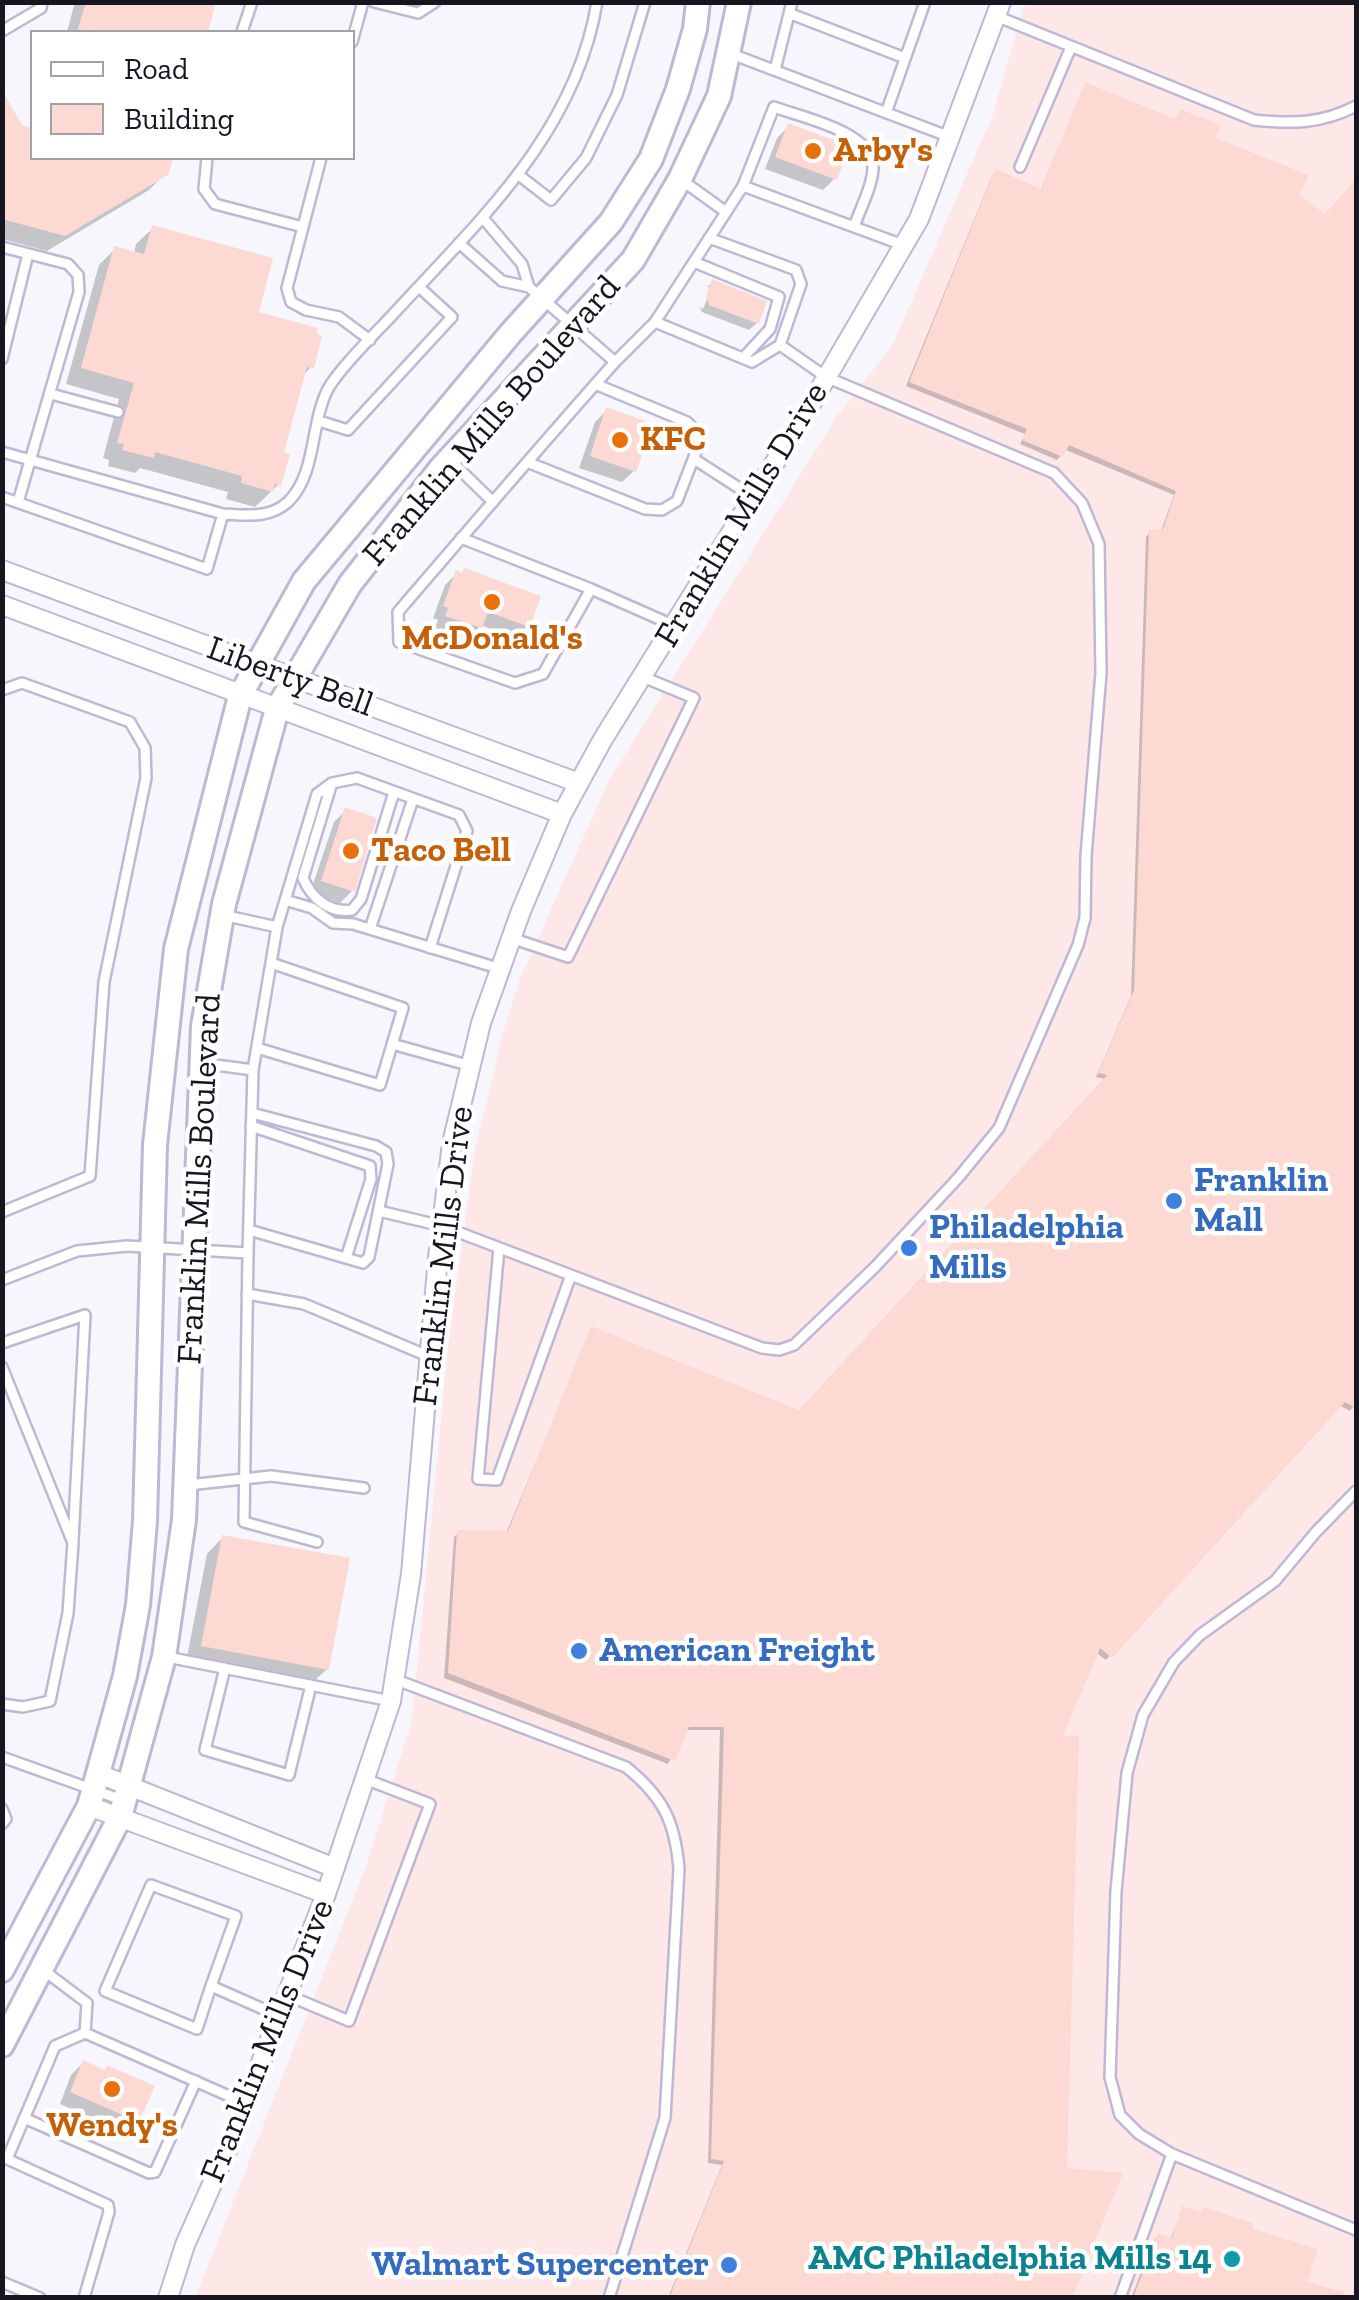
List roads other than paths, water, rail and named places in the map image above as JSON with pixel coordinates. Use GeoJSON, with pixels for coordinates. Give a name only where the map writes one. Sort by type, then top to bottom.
{"type":"FeatureCollection","features":[{"type":"Feature","properties":{"kind":"street","name":"Franklin Mills Boulevard"},"geometry":{"type":"LineString","coordinates":[[2,1970],[94,1790],[125,1676],[138,1605],[145,1521],[156,1146],[176,950],[240,696],[304,580],[536,293],[612,222],[651,159],[678,88],[695,29],[698,2]]}},
{"type":"Feature","properties":{"kind":"street","name":"Franklin Mills Boulevard"},"geometry":{"type":"LineString","coordinates":[[2,2045],[125,1802],[164,1657],[184,1520],[203,1026],[222,915],[277,710],[350,584],[450,459],[633,260],[680,179],[719,96],[739,2]]}},
{"type":"Feature","properties":{"kind":"street","name":"Franklin Mills Drive"},"geometry":{"type":"LineString","coordinates":[[168,2298],[185,2245],[246,2103],[326,1894],[391,1700],[411,1574],[452,1143],[471,1066],[511,938],[562,814],[579,783],[919,218],[998,9]]}},
{"type":"Feature","properties":{"kind":"street","name":"Liberty Bell"},"geometry":{"type":"LineString","coordinates":[[2,570],[579,783]]}},
{"type":"Feature","properties":{"kind":"street","name":"Liberty Bell"},"geometry":{"type":"LineString","coordinates":[[2,605],[562,814]]}},
{"type":"Feature","properties":{"kind":"street"},"geometry":{"type":"LineString","coordinates":[[94,1790],[326,1894]]}},
{"type":"Feature","properties":{"kind":"street"},"geometry":{"type":"LineString","coordinates":[[94,1790],[335,1868]]}},
{"type":"Feature","properties":{"kind":"lane"},"geometry":{"type":"LineString","coordinates":[[2,31],[41,8],[42,2]]}},
{"type":"Feature","properties":{"kind":"lane"},"geometry":{"type":"LineString","coordinates":[[243,30],[252,2]]}},
{"type":"Feature","properties":{"kind":"lane"},"geometry":{"type":"LineString","coordinates":[[355,31],[363,2]]}},
{"type":"Feature","properties":{"kind":"lane"},"geometry":{"type":"LineString","coordinates":[[374,2],[418,13],[435,2]]}},
{"type":"Feature","properties":{"kind":"lane"},"geometry":{"type":"LineString","coordinates":[[2,452],[224,514],[261,516],[285,506],[299,489],[328,389],[520,176],[572,88],[592,29],[596,2]]}},
{"type":"Feature","properties":{"kind":"lane"},"geometry":{"type":"LineString","coordinates":[[520,176],[550,200],[586,158],[617,95],[645,2]]}},
{"type":"Feature","properties":{"kind":"lane"},"geometry":{"type":"LineString","coordinates":[[886,113],[925,2]]}},
{"type":"Feature","properties":{"kind":"lane"},"geometry":{"type":"LineString","coordinates":[[774,70],[791,8],[905,58]]}},
{"type":"Feature","properties":{"kind":"lane"},"geometry":{"type":"LineString","coordinates":[[998,9],[1071,46],[1254,120],[1298,124],[1340,115],[1356,106]]}},
{"type":"Feature","properties":{"kind":"lane"},"geometry":{"type":"LineString","coordinates":[[1020,167],[1071,46]]}},
{"type":"Feature","properties":{"kind":"lane"},"geometry":{"type":"LineString","coordinates":[[728,53],[950,137]]}},
{"type":"Feature","properties":{"kind":"lane"},"geometry":{"type":"LineString","coordinates":[[590,588],[544,674],[515,683],[399,642],[398,612],[595,384],[655,322],[743,186],[774,107],[860,140],[874,168],[854,227]]}},
{"type":"Feature","properties":{"kind":"lane"},"geometry":{"type":"LineString","coordinates":[[207,160],[204,189],[215,204],[303,227]]}},
{"type":"Feature","properties":{"kind":"lane"},"geometry":{"type":"LineString","coordinates":[[321,160],[287,288],[290,302],[339,317],[370,340]]}},
{"type":"Feature","properties":{"kind":"lane"},"geometry":{"type":"LineString","coordinates":[[680,179],[726,212]]}},
{"type":"Feature","properties":{"kind":"lane"},"geometry":{"type":"LineString","coordinates":[[743,186],[903,245]]}},
{"type":"Feature","properties":{"kind":"lane"},"geometry":{"type":"LineString","coordinates":[[484,218],[522,264],[536,293],[615,362]]}},
{"type":"Feature","properties":{"kind":"lane"},"geometry":{"type":"LineString","coordinates":[[655,322],[752,362],[780,345],[801,284],[796,270],[709,238]]}},
{"type":"Feature","properties":{"kind":"lane"},"geometry":{"type":"LineString","coordinates":[[459,243],[502,282],[536,293]]}},
{"type":"Feature","properties":{"kind":"lane"},"geometry":{"type":"LineString","coordinates":[[2,247],[68,264],[78,275],[79,292],[18,502]]}},
{"type":"Feature","properties":{"kind":"lane"},"geometry":{"type":"LineString","coordinates":[[2,358],[28,254]]}},
{"type":"Feature","properties":{"kind":"lane"},"geometry":{"type":"LineString","coordinates":[[694,262],[779,296],[770,329],[742,358]]}},
{"type":"Feature","properties":{"kind":"lane"},"geometry":{"type":"LineString","coordinates":[[319,420],[348,430],[452,316],[419,287]]}},
{"type":"Feature","properties":{"kind":"lane"},"geometry":{"type":"LineString","coordinates":[[379,1211],[442,1226],[762,1348],[778,1350],[794,1345],[875,1268],[999,1128],[1078,944],[1085,918],[1086,856],[1102,673],[1098,544],[1082,502],[1054,472],[826,377],[780,345]]}},
{"type":"Feature","properties":{"kind":"lane"},"geometry":{"type":"LineString","coordinates":[[528,462],[644,509],[662,510],[677,501],[699,444],[696,431],[687,422],[595,384]]}},
{"type":"Feature","properties":{"kind":"lane"},"geometry":{"type":"LineString","coordinates":[[51,394],[118,412]]}},
{"type":"Feature","properties":{"kind":"lane"},"geometry":{"type":"LineString","coordinates":[[450,459],[493,502]]}},
{"type":"Feature","properties":{"kind":"lane"},"geometry":{"type":"LineString","coordinates":[[694,459],[753,497]]}},
{"type":"Feature","properties":{"kind":"lane"},"geometry":{"type":"LineString","coordinates":[[2,497],[207,569],[224,514]]}},
{"type":"Feature","properties":{"kind":"lane"},"geometry":{"type":"LineString","coordinates":[[461,538],[675,626]]}},
{"type":"Feature","properties":{"kind":"lane"},"geometry":{"type":"LineString","coordinates":[[511,938],[568,957],[694,698],[643,677]]}},
{"type":"Feature","properties":{"kind":"lane"},"geometry":{"type":"LineString","coordinates":[[2,690],[22,683],[130,722],[145,748],[146,778],[104,982],[90,1176],[2,1212]]}},
{"type":"Feature","properties":{"kind":"lane"},"geometry":{"type":"LineString","coordinates":[[317,1542],[244,1522],[248,1230],[252,1070],[277,927],[317,794],[332,783],[357,778],[459,815],[467,830],[430,948]]}},
{"type":"Feature","properties":{"kind":"lane"},"geometry":{"type":"LineString","coordinates":[[332,783],[303,878],[310,893],[339,912],[352,910],[361,900],[394,792]]}},
{"type":"Feature","properties":{"kind":"lane"},"geometry":{"type":"LineString","coordinates":[[370,929],[413,799]]}},
{"type":"Feature","properties":{"kind":"lane"},"geometry":{"type":"LineString","coordinates":[[285,900],[312,908],[333,924],[370,929],[500,969]]}},
{"type":"Feature","properties":{"kind":"lane"},"geometry":{"type":"LineString","coordinates":[[222,915],[277,927]]}},
{"type":"Feature","properties":{"kind":"lane"},"geometry":{"type":"LineString","coordinates":[[256,1048],[380,1085],[403,1008],[271,963]]}},
{"type":"Feature","properties":{"kind":"lane"},"geometry":{"type":"LineString","coordinates":[[392,1044],[471,1066]]}},
{"type":"Feature","properties":{"kind":"lane"},"geometry":{"type":"LineString","coordinates":[[202,1064],[252,1070]]}},
{"type":"Feature","properties":{"kind":"lane"},"geometry":{"type":"LineString","coordinates":[[248,1230],[363,1264],[370,1257],[388,1164],[386,1152],[376,1146],[252,1114]]}},
{"type":"Feature","properties":{"kind":"lane"},"geometry":{"type":"LineString","coordinates":[[251,1126],[370,1166],[371,1179],[346,1258]]}},
{"type":"Feature","properties":{"kind":"lane"},"geometry":{"type":"LineString","coordinates":[[2,1280],[77,1251],[152,1247],[248,1253]]}},
{"type":"Feature","properties":{"kind":"lane"},"geometry":{"type":"LineString","coordinates":[[499,1248],[478,1479],[496,1480],[571,1275]]}},
{"type":"Feature","properties":{"kind":"lane"},"geometry":{"type":"LineString","coordinates":[[248,1294],[304,1304],[429,1356]]}},
{"type":"Feature","properties":{"kind":"lane"},"geometry":{"type":"LineString","coordinates":[[2,1343],[85,1315],[68,1613],[50,1700],[22,1707],[2,1704]]}},
{"type":"Feature","properties":{"kind":"lane"},"geometry":{"type":"LineString","coordinates":[[2,1367],[73,1544]]}},
{"type":"Feature","properties":{"kind":"lane"},"geometry":{"type":"LineString","coordinates":[[185,1485],[272,1476],[364,1488]]}},
{"type":"Feature","properties":{"kind":"lane"},"geometry":{"type":"LineString","coordinates":[[1356,1491],[1275,1581],[1200,1635],[1174,1662],[1143,1715],[1127,1773],[1116,1891],[1110,2077],[1120,2115],[1139,2134],[1172,2154],[1356,2230]]}},
{"type":"Feature","properties":{"kind":"lane"},"geometry":{"type":"LineString","coordinates":[[164,1657],[391,1700]]}},
{"type":"Feature","properties":{"kind":"lane"},"geometry":{"type":"LineString","coordinates":[[225,1668],[205,1750],[289,1775],[311,1685]]}},
{"type":"Feature","properties":{"kind":"lane"},"geometry":{"type":"LineString","coordinates":[[394,1679],[626,1767],[650,1786],[665,1809],[676,1840],[679,1869],[665,2118],[609,2298]]}},
{"type":"Feature","properties":{"kind":"lane"},"geometry":{"type":"LineString","coordinates":[[2,1757],[94,1790]]}},
{"type":"Feature","properties":{"kind":"lane"},"geometry":{"type":"LineString","coordinates":[[288,1995],[349,2021],[430,1804],[364,1779]]}},
{"type":"Feature","properties":{"kind":"lane"},"geometry":{"type":"LineString","coordinates":[[2,1809],[6,1819],[2,1824]]}},
{"type":"Feature","properties":{"kind":"lane"},"geometry":{"type":"LineString","coordinates":[[87,2003],[104,1991],[151,1885],[236,1916],[196,2028],[104,1991]]}},
{"type":"Feature","properties":{"kind":"lane"},"geometry":{"type":"LineString","coordinates":[[42,1969],[87,2003]]}},
{"type":"Feature","properties":{"kind":"lane"},"geometry":{"type":"LineString","coordinates":[[212,1986],[279,2016]]}},
{"type":"Feature","properties":{"kind":"lane"},"geometry":{"type":"LineString","coordinates":[[85,2033],[87,2003]]}},
{"type":"Feature","properties":{"kind":"lane"},"geometry":{"type":"LineString","coordinates":[[84,2298],[108,2205],[5,2164],[55,2046],[85,2033],[246,2103]]}},
{"type":"Feature","properties":{"kind":"lane"},"geometry":{"type":"LineString","coordinates":[[24,2118],[155,2172],[196,2081]]}},
{"type":"Feature","properties":{"kind":"lane"},"geometry":{"type":"LineString","coordinates":[[2,2139],[14,2144]]}},
{"type":"Feature","properties":{"kind":"lane"},"geometry":{"type":"LineString","coordinates":[[1120,2298],[1172,2154]]}},
{"type":"Feature","properties":{"kind":"lane"},"geometry":{"type":"LineString","coordinates":[[2,2282],[40,2298]]}},
{"type":"Feature","properties":{"kind":"place","name":"Arby's"},"geometry":{"type":"Point","coordinates":[813,151]}},
{"type":"Feature","properties":{"kind":"place","name":"KFC"},"geometry":{"type":"Point","coordinates":[620,440]}},
{"type":"Feature","properties":{"kind":"place","name":"McDonald's"},"geometry":{"type":"Point","coordinates":[492,602]}},
{"type":"Feature","properties":{"kind":"place","name":"Taco Bell"},"geometry":{"type":"Point","coordinates":[351,851]}},
{"type":"Feature","properties":{"kind":"place","name":"Franklin Mall"},"geometry":{"type":"Point","coordinates":[1174,1201]}},
{"type":"Feature","properties":{"kind":"place","name":"Philadelphia Mills"},"geometry":{"type":"Point","coordinates":[909,1248]}},
{"type":"Feature","properties":{"kind":"place","name":"American Freight"},"geometry":{"type":"Point","coordinates":[579,1651]}},
{"type":"Feature","properties":{"kind":"place","name":"Wendy's"},"geometry":{"type":"Point","coordinates":[112,2089]}},
{"type":"Feature","properties":{"kind":"place","name":"AMC Philadelphia Mills 14"},"geometry":{"type":"Point","coordinates":[1232,2259]}},
{"type":"Feature","properties":{"kind":"place","name":"Walmart Supercenter"},"geometry":{"type":"Point","coordinates":[729,2265]}}]}
